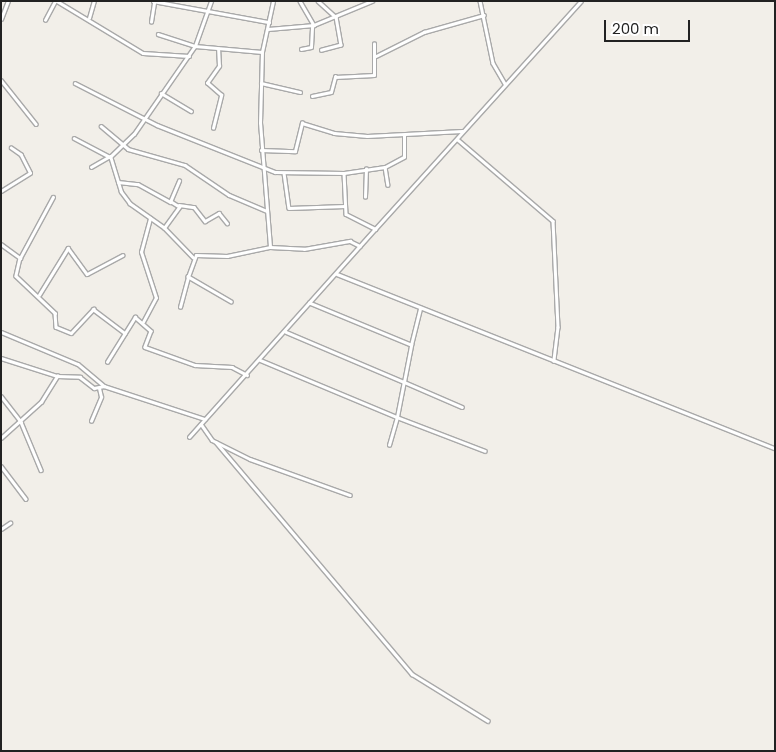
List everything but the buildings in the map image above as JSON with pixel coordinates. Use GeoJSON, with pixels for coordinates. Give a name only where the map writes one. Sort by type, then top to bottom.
{"type":"FeatureCollection","features":[{"type":"Feature","properties":{"kind":"street"},"geometry":{"type":"LineString","coordinates":[[1,20],[8,1]]}},
{"type":"Feature","properties":{"kind":"street"},"geometry":{"type":"LineString","coordinates":[[45,20],[56,1],[89,18],[143,53],[189,56]]}},
{"type":"Feature","properties":{"kind":"street"},"geometry":{"type":"LineString","coordinates":[[89,18],[94,1]]}},
{"type":"Feature","properties":{"kind":"street"},"geometry":{"type":"LineString","coordinates":[[91,167],[109,157],[124,145],[144,119],[195,46],[211,1]]}},
{"type":"Feature","properties":{"kind":"street"},"geometry":{"type":"LineString","coordinates":[[270,247],[267,211],[267,170],[261,150],[261,83],[262,52],[273,1]]}},
{"type":"Feature","properties":{"kind":"street"},"geometry":{"type":"LineString","coordinates":[[300,1],[313,25],[311,47],[301,49]]}},
{"type":"Feature","properties":{"kind":"street"},"geometry":{"type":"LineString","coordinates":[[318,1],[336,17],[341,46],[322,50]]}},
{"type":"Feature","properties":{"kind":"street"},"geometry":{"type":"LineString","coordinates":[[268,29],[313,25],[372,1]]}},
{"type":"Feature","properties":{"kind":"street"},"geometry":{"type":"LineString","coordinates":[[480,1],[493,63],[505,84]]}},
{"type":"Feature","properties":{"kind":"street"},"geometry":{"type":"LineString","coordinates":[[189,437],[286,332],[375,229],[581,1]]}},
{"type":"Feature","properties":{"kind":"street"},"geometry":{"type":"LineString","coordinates":[[151,22],[154,2],[269,22]]}},
{"type":"Feature","properties":{"kind":"street"},"geometry":{"type":"LineString","coordinates":[[376,56],[424,32],[484,15]]}},
{"type":"Feature","properties":{"kind":"street"},"geometry":{"type":"LineString","coordinates":[[158,34],[195,46],[262,52]]}},
{"type":"Feature","properties":{"kind":"street"},"geometry":{"type":"LineString","coordinates":[[312,96],[332,92],[334,77],[374,75],[376,56],[374,44]]}},
{"type":"Feature","properties":{"kind":"street"},"geometry":{"type":"LineString","coordinates":[[213,128],[221,95],[207,83],[219,66],[218,49]]}},
{"type":"Feature","properties":{"kind":"street"},"geometry":{"type":"LineString","coordinates":[[1,80],[36,124]]}},
{"type":"Feature","properties":{"kind":"street"},"geometry":{"type":"LineString","coordinates":[[75,83],[144,119],[267,170],[284,173],[344,172],[384,167],[404,157],[404,136]]}},
{"type":"Feature","properties":{"kind":"street"},"geometry":{"type":"LineString","coordinates":[[261,83],[300,92]]}},
{"type":"Feature","properties":{"kind":"street"},"geometry":{"type":"LineString","coordinates":[[161,93],[191,111]]}},
{"type":"Feature","properties":{"kind":"street"},"geometry":{"type":"LineString","coordinates":[[261,150],[295,150],[302,123],[334,133],[404,136],[464,130]]}},
{"type":"Feature","properties":{"kind":"street"},"geometry":{"type":"LineString","coordinates":[[101,126],[124,145],[161,162],[185,165],[229,195],[267,211]]}},
{"type":"Feature","properties":{"kind":"street"},"geometry":{"type":"LineString","coordinates":[[74,138],[109,157],[118,182],[130,204],[164,228],[193,258]]}},
{"type":"Feature","properties":{"kind":"street"},"geometry":{"type":"LineString","coordinates":[[457,139],[553,221],[558,327],[554,361]]}},
{"type":"Feature","properties":{"kind":"street"},"geometry":{"type":"LineString","coordinates":[[1,192],[30,172],[22,155],[11,148]]}},
{"type":"Feature","properties":{"kind":"street"},"geometry":{"type":"LineString","coordinates":[[384,167],[388,185]]}},
{"type":"Feature","properties":{"kind":"street"},"geometry":{"type":"LineString","coordinates":[[364,197],[366,170]]}},
{"type":"Feature","properties":{"kind":"street"},"geometry":{"type":"LineString","coordinates":[[344,172],[345,206],[349,218],[375,229]]}},
{"type":"Feature","properties":{"kind":"street"},"geometry":{"type":"LineString","coordinates":[[284,173],[289,208],[345,206]]}},
{"type":"Feature","properties":{"kind":"street"},"geometry":{"type":"LineString","coordinates":[[171,202],[179,181]]}},
{"type":"Feature","properties":{"kind":"street"},"geometry":{"type":"LineString","coordinates":[[118,182],[138,184],[171,202],[194,207],[205,221],[219,213],[227,223]]}},
{"type":"Feature","properties":{"kind":"street"},"geometry":{"type":"LineString","coordinates":[[53,197],[20,258],[16,276],[39,295],[56,316],[56,328],[67,333],[93,309],[125,333]]}},
{"type":"Feature","properties":{"kind":"street"},"geometry":{"type":"LineString","coordinates":[[164,228],[180,205]]}},
{"type":"Feature","properties":{"kind":"street"},"geometry":{"type":"LineString","coordinates":[[143,322],[156,298],[141,252],[150,218]]}},
{"type":"Feature","properties":{"kind":"street"},"geometry":{"type":"LineString","coordinates":[[193,258],[270,247],[304,250],[350,241],[360,246]]}},
{"type":"Feature","properties":{"kind":"street"},"geometry":{"type":"LineString","coordinates":[[1,244],[20,258]]}},
{"type":"Feature","properties":{"kind":"street"},"geometry":{"type":"LineString","coordinates":[[39,295],[68,248],[88,274],[122,255]]}},
{"type":"Feature","properties":{"kind":"street"},"geometry":{"type":"LineString","coordinates":[[180,307],[193,258]]}},
{"type":"Feature","properties":{"kind":"street"},"geometry":{"type":"LineString","coordinates":[[337,274],[775,448]]}},
{"type":"Feature","properties":{"kind":"street"},"geometry":{"type":"LineString","coordinates":[[188,277],[231,302]]}},
{"type":"Feature","properties":{"kind":"street"},"geometry":{"type":"LineString","coordinates":[[310,303],[411,345]]}},
{"type":"Feature","properties":{"kind":"street"},"geometry":{"type":"LineString","coordinates":[[389,445],[397,417],[420,308]]}},
{"type":"Feature","properties":{"kind":"street"},"geometry":{"type":"LineString","coordinates":[[107,362],[135,317],[143,322],[150,331],[145,347],[195,365],[232,367],[247,374]]}},
{"type":"Feature","properties":{"kind":"street"},"geometry":{"type":"LineString","coordinates":[[1,332],[78,364],[104,386],[206,420]]}},
{"type":"Feature","properties":{"kind":"street"},"geometry":{"type":"LineString","coordinates":[[286,332],[462,408]]}},
{"type":"Feature","properties":{"kind":"street"},"geometry":{"type":"LineString","coordinates":[[1,358],[57,376],[80,377],[98,388],[101,397],[91,421]]}},
{"type":"Feature","properties":{"kind":"street"},"geometry":{"type":"LineString","coordinates":[[260,360],[485,451]]}},
{"type":"Feature","properties":{"kind":"street"},"geometry":{"type":"LineString","coordinates":[[1,438],[21,422],[57,376]]}},
{"type":"Feature","properties":{"kind":"street"},"geometry":{"type":"LineString","coordinates":[[98,388],[104,386]]}},
{"type":"Feature","properties":{"kind":"street"},"geometry":{"type":"LineString","coordinates":[[1,396],[21,422],[41,470]]}},
{"type":"Feature","properties":{"kind":"street"},"geometry":{"type":"LineString","coordinates":[[201,424],[412,674],[488,721]]}},
{"type":"Feature","properties":{"kind":"street"},"geometry":{"type":"LineString","coordinates":[[216,442],[294,477],[350,495]]}},
{"type":"Feature","properties":{"kind":"street"},"geometry":{"type":"LineString","coordinates":[[1,466],[26,499]]}},
{"type":"Feature","properties":{"kind":"street"},"geometry":{"type":"LineString","coordinates":[[1,529],[10,523]]}}]}
